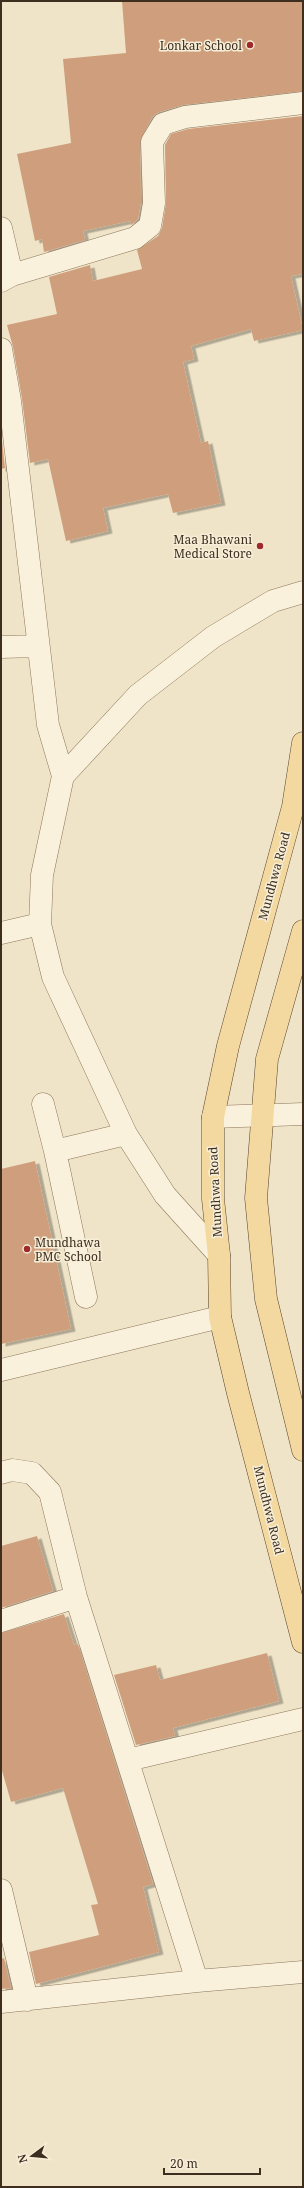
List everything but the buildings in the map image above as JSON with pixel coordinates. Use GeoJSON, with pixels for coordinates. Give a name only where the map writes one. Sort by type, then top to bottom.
{"type":"FeatureCollection","features":[{"type":"Feature","properties":{"kind":"main road","name":"Mundhwa Road"},"geometry":{"type":"LineString","coordinates":[[303,743],[293,807],[228,1046],[213,1117],[213,1200],[219,1255],[220,1317],[238,1393],[303,1642]]}},
{"type":"Feature","properties":{"kind":"main road"},"geometry":{"type":"LineString","coordinates":[[303,931],[267,1059],[261,1115],[256,1198],[266,1299],[303,1450]]}},
{"type":"Feature","properties":{"kind":"street"},"geometry":{"type":"LineString","coordinates":[[1,228],[7,278],[135,238],[150,226],[154,203],[152,142],[163,124],[185,117],[303,103]]}},
{"type":"Feature","properties":{"kind":"street"},"geometry":{"type":"LineString","coordinates":[[1,349],[6,402],[48,725],[63,776],[42,875],[40,924],[53,977],[126,1134],[165,1195],[219,1255]]}},
{"type":"Feature","properties":{"kind":"street"},"geometry":{"type":"LineString","coordinates":[[63,776],[138,695],[212,637],[273,601],[303,592]]}},
{"type":"Feature","properties":{"kind":"street"},"geometry":{"type":"LineString","coordinates":[[1,647],[38,646]]}},
{"type":"Feature","properties":{"kind":"street"},"geometry":{"type":"LineString","coordinates":[[1,933],[40,924]]}},
{"type":"Feature","properties":{"kind":"street"},"geometry":{"type":"LineString","coordinates":[[43,1104],[55,1151],[86,1297]]}},
{"type":"Feature","properties":{"kind":"street"},"geometry":{"type":"LineString","coordinates":[[213,1117],[303,1114]]}},
{"type":"Feature","properties":{"kind":"street"},"geometry":{"type":"LineString","coordinates":[[55,1151],[126,1134]]}},
{"type":"Feature","properties":{"kind":"street"},"geometry":{"type":"LineString","coordinates":[[1,1370],[220,1317]]}},
{"type":"Feature","properties":{"kind":"street"},"geometry":{"type":"LineString","coordinates":[[1,1473],[12,1470],[32,1473],[50,1492],[76,1597],[198,1981]]}},
{"type":"Feature","properties":{"kind":"street"},"geometry":{"type":"LineString","coordinates":[[1,1621],[76,1597]]}},
{"type":"Feature","properties":{"kind":"street"},"geometry":{"type":"LineString","coordinates":[[128,1760],[303,1719]]}},
{"type":"Feature","properties":{"kind":"street"},"geometry":{"type":"LineString","coordinates":[[1,1890],[27,2000]]}},
{"type":"Feature","properties":{"kind":"street"},"geometry":{"type":"LineString","coordinates":[[1,2002],[198,1981],[303,1972]]}},
{"type":"Feature","properties":{"kind":"place","name":"Lonkar School"},"geometry":{"type":"Point","coordinates":[250,45]}},
{"type":"Feature","properties":{"kind":"place","name":"Maa Bhawani Medical Store"},"geometry":{"type":"Point","coordinates":[260,546]}},
{"type":"Feature","properties":{"kind":"place","name":"Mundhawa PMC School"},"geometry":{"type":"Point","coordinates":[27,1249]}}]}
